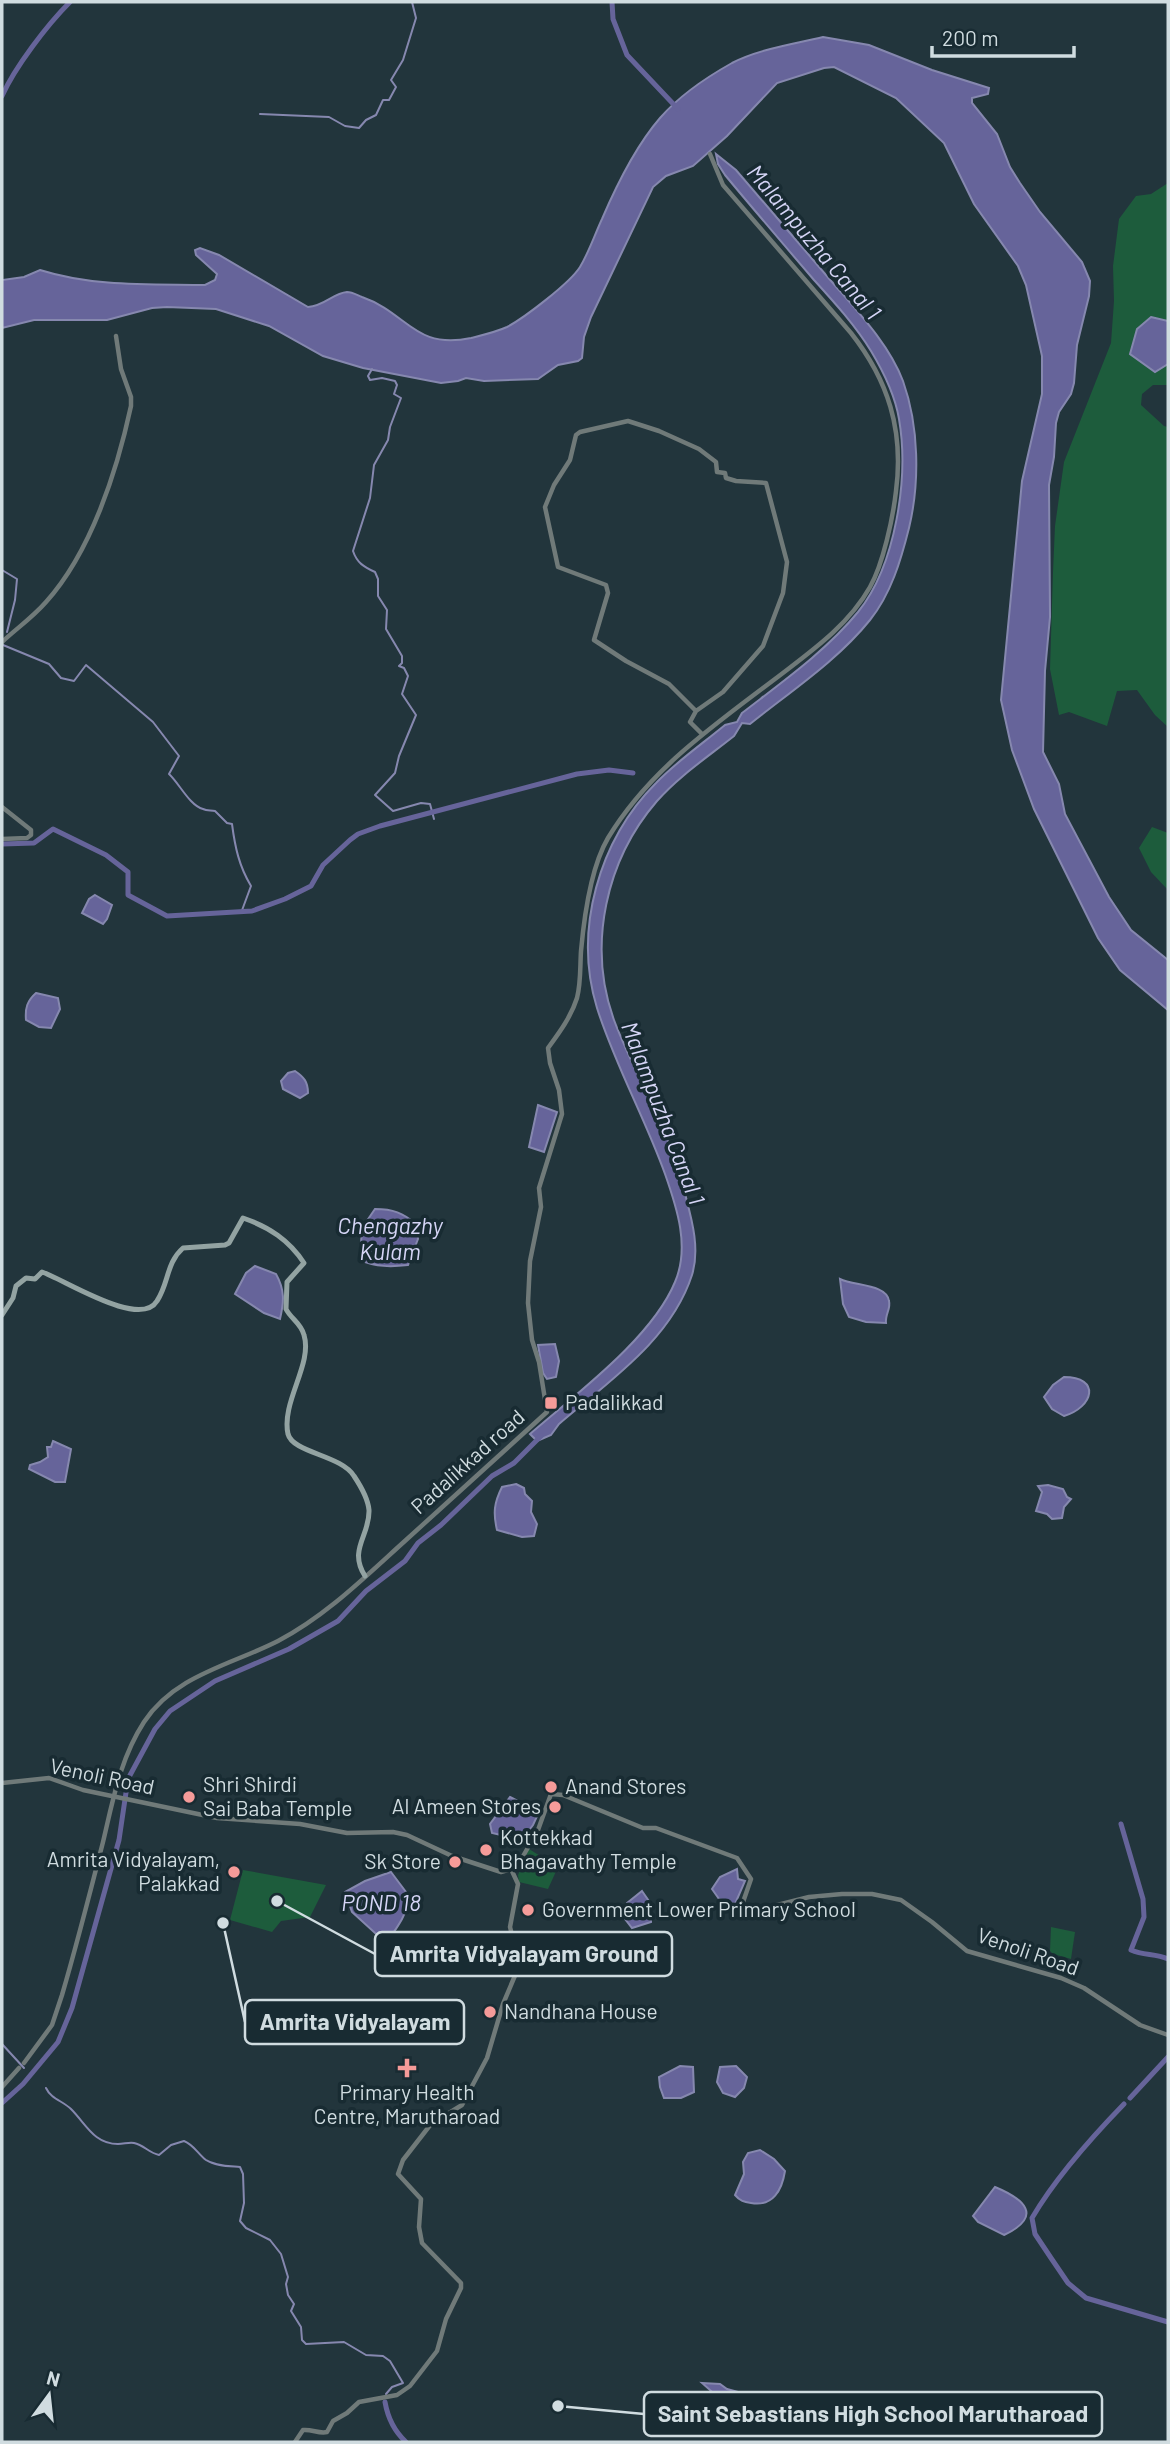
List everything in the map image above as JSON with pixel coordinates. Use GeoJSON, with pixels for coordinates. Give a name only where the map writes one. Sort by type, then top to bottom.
{"type":"FeatureCollection","features":[{"type":"Feature","properties":{"kind":"main road"},"geometry":{"type":"LineString","coordinates":[[2,1315],[13,1298],[16,1286],[26,1278],[35,1279],[42,1272],[129,1310],[147,1309],[157,1302],[170,1263],[183,1248],[229,1243],[243,1218],[262,1224],[279,1234],[304,1262],[287,1282],[286,1309],[301,1327],[306,1345],[289,1410],[288,1434],[293,1443],[337,1461],[355,1476],[368,1504],[369,1513],[358,1554],[359,1565],[365,1576]]}},
{"type":"Feature","properties":{"kind":"street"},"geometry":{"type":"LineString","coordinates":[[696,711],[669,684],[626,662],[594,640],[608,593],[606,585],[558,567],[545,507],[554,485],[570,460],[576,435],[628,421],[699,449],[716,462],[717,472],[725,473],[726,478],[766,483],[786,562],[783,593],[763,646],[723,692],[696,711],[690,722],[702,734],[826,639],[860,602],[873,582],[889,529],[898,475],[895,420],[877,370],[836,313],[723,185],[710,154]]}},
{"type":"Feature","properties":{"kind":"street"},"geometry":{"type":"LineString","coordinates":[[2,642],[28,622],[67,575],[106,498],[131,406],[116,336]]}},
{"type":"Feature","properties":{"kind":"street","name":"Padalikkad road"},"geometry":{"type":"LineString","coordinates":[[2,2087],[52,2025],[115,1795],[134,1740],[146,1720],[161,1702],[185,1683],[210,1669],[275,1643],[307,1625],[547,1412],[539,1362],[532,1340],[528,1303],[530,1261],[541,1207],[539,1188],[562,1114],[548,1048],[565,1025],[576,999],[585,914],[606,842],[626,811],[657,774],[702,734]]}},
{"type":"Feature","properties":{"kind":"street"},"geometry":{"type":"LineString","coordinates":[[2,807],[31,830],[31,835],[27,838],[2,839]]}},
{"type":"Feature","properties":{"kind":"street","name":"Venoli Road"},"geometry":{"type":"LineString","coordinates":[[2,1783],[49,1778],[83,1790],[217,1818],[297,1824],[347,1833],[400,1833],[452,1856],[501,1872],[511,1869],[522,1858],[538,1830],[551,1794],[564,1795],[643,1828],[656,1828],[737,1858],[751,1878],[741,1909],[746,1913],[809,1897],[842,1894],[872,1894],[901,1900],[967,1951],[1061,1978],[1084,1988],[1140,2025],[1168,2035]]}},
{"type":"Feature","properties":{"kind":"street"},"geometry":{"type":"LineString","coordinates":[[295,2442],[303,2430],[327,2432],[333,2421],[359,2402],[388,2398],[405,2391],[437,2351],[446,2319],[461,2288],[461,2283],[422,2244],[419,2227],[421,2199],[398,2174],[402,2160],[431,2124],[462,2105],[487,2058],[503,2004],[522,1959],[516,1951],[510,1927],[518,1884],[511,1869]]}},
{"type":"Feature","properties":{"kind":"green space"},"geometry":{"type":"Polygon","coordinates":[[[1168,183],[1168,385],[1153,385],[1142,394],[1141,405],[1168,427],[1168,727],[1155,715],[1137,690],[1117,691],[1107,726],[1069,712],[1059,715],[1050,669],[1055,526],[1064,462],[1111,343],[1113,266],[1119,219],[1136,196],[1151,194],[1168,183]]]}},
{"type":"Feature","properties":{"kind":"green space"},"geometry":{"type":"Polygon","coordinates":[[[1152,827],[1168,833],[1168,890],[1151,872],[1139,848],[1152,827]]]}},
{"type":"Feature","properties":{"kind":"green space"},"geometry":{"type":"Polygon","coordinates":[[[529,1849],[558,1867],[548,1889],[519,1882],[518,1875],[529,1849]]]}},
{"type":"Feature","properties":{"kind":"green space"},"geometry":{"type":"Polygon","coordinates":[[[243,1870],[326,1885],[310,1917],[281,1921],[272,1932],[230,1920],[243,1870]]]}},
{"type":"Feature","properties":{"kind":"green space"},"geometry":{"type":"Polygon","coordinates":[[[1051,1927],[1075,1932],[1071,1959],[1050,1951],[1051,1927]]]}},
{"type":"Feature","properties":{"kind":"water"},"geometry":{"type":"Polygon","coordinates":[[[823,37],[869,45],[932,70],[989,88],[988,94],[972,98],[972,103],[997,134],[1010,167],[1020,183],[1040,212],[1082,262],[1090,281],[1077,345],[1074,383],[1056,423],[1049,485],[1050,617],[1045,671],[1043,752],[1059,784],[1065,814],[1109,897],[1131,930],[1168,960],[1168,1010],[1120,970],[1098,938],[1034,809],[1012,750],[1001,700],[1022,481],[1042,394],[1042,356],[1026,285],[1018,266],[974,204],[944,143],[896,98],[834,67],[777,83],[727,136],[693,166],[666,176],[653,187],[591,317],[584,337],[582,358],[558,365],[538,379],[484,381],[466,378],[441,383],[363,368],[323,356],[269,326],[216,309],[152,308],[107,320],[34,320],[2,328],[2,280],[24,277],[40,270],[101,282],[205,285],[215,280],[217,274],[196,255],[195,250],[200,248],[219,255],[308,307],[349,292],[378,304],[412,328],[436,339],[471,338],[507,327],[546,300],[575,274],[635,153],[651,129],[676,102],[713,74],[742,58],[823,37]]]}},
{"type":"Feature","properties":{"kind":"water"},"geometry":{"type":"Polygon","coordinates":[[[716,154],[736,170],[862,317],[890,354],[903,381],[915,435],[913,510],[894,576],[884,599],[870,620],[828,662],[750,724],[742,723],[734,736],[684,775],[657,801],[639,824],[614,876],[602,933],[606,991],[622,1041],[677,1165],[694,1230],[694,1264],[682,1298],[654,1339],[618,1375],[559,1424],[551,1435],[537,1441],[530,1434],[611,1364],[649,1324],[675,1282],[681,1255],[680,1228],[669,1187],[604,1029],[590,978],[590,918],[606,859],[619,831],[636,806],[664,775],[725,725],[737,722],[742,713],[818,653],[858,612],[882,570],[890,546],[900,493],[902,442],[899,419],[892,392],[880,367],[851,323],[725,175],[718,164],[716,154]]]}},
{"type":"Feature","properties":{"kind":"water"},"geometry":{"type":"Polygon","coordinates":[[[1151,317],[1168,321],[1168,364],[1155,372],[1130,354],[1137,329],[1151,317]]]}},
{"type":"Feature","properties":{"kind":"water"},"geometry":{"type":"Polygon","coordinates":[[[95,895],[112,905],[103,924],[82,913],[89,899],[95,895]]]}},
{"type":"Feature","properties":{"kind":"water"},"geometry":{"type":"Polygon","coordinates":[[[36,993],[58,998],[60,1009],[51,1028],[39,1027],[26,1020],[27,1005],[36,993]]]}},
{"type":"Feature","properties":{"kind":"water"},"geometry":{"type":"Polygon","coordinates":[[[295,1071],[307,1086],[308,1093],[300,1098],[283,1089],[281,1081],[288,1073],[295,1071]]]}},
{"type":"Feature","properties":{"kind":"water"},"geometry":{"type":"Polygon","coordinates":[[[538,1105],[557,1112],[544,1152],[529,1147],[538,1105]]]}},
{"type":"Feature","properties":{"kind":"water","name":"Chengazhy Kulam"},"geometry":{"type":"Polygon","coordinates":[[[375,1209],[397,1212],[416,1224],[418,1239],[408,1265],[384,1266],[360,1260],[362,1228],[375,1209]]]}},
{"type":"Feature","properties":{"kind":"water"},"geometry":{"type":"Polygon","coordinates":[[[255,1266],[276,1274],[279,1280],[283,1296],[280,1319],[264,1313],[235,1294],[246,1273],[255,1266]]]}},
{"type":"Feature","properties":{"kind":"water"},"geometry":{"type":"Polygon","coordinates":[[[840,1279],[876,1288],[887,1295],[889,1304],[886,1323],[866,1322],[849,1317],[843,1304],[840,1279]]]}},
{"type":"Feature","properties":{"kind":"water"},"geometry":{"type":"Polygon","coordinates":[[[555,1344],[559,1361],[556,1377],[547,1379],[543,1373],[538,1345],[555,1344]]]}},
{"type":"Feature","properties":{"kind":"water"},"geometry":{"type":"Polygon","coordinates":[[[1064,1377],[1084,1382],[1089,1393],[1082,1406],[1064,1416],[1052,1409],[1044,1397],[1053,1385],[1064,1377]]]}},
{"type":"Feature","properties":{"kind":"water"},"geometry":{"type":"Polygon","coordinates":[[[53,1441],[71,1449],[65,1482],[55,1482],[29,1469],[30,1465],[48,1457],[47,1447],[51,1447],[53,1441]]]}},
{"type":"Feature","properties":{"kind":"water"},"geometry":{"type":"Polygon","coordinates":[[[516,1484],[524,1488],[525,1494],[532,1501],[531,1512],[537,1524],[534,1536],[522,1537],[497,1530],[495,1508],[499,1493],[502,1487],[516,1484]]]}},
{"type":"Feature","properties":{"kind":"water"},"geometry":{"type":"Polygon","coordinates":[[[1048,1485],[1063,1489],[1071,1499],[1064,1507],[1062,1518],[1052,1519],[1047,1514],[1036,1511],[1042,1492],[1038,1486],[1048,1485]]]}},
{"type":"Feature","properties":{"kind":"water"},"geometry":{"type":"Polygon","coordinates":[[[510,1797],[539,1812],[524,1837],[492,1833],[490,1824],[510,1797]]]}},
{"type":"Feature","properties":{"kind":"water"},"geometry":{"type":"Polygon","coordinates":[[[737,1869],[738,1879],[745,1881],[735,1904],[719,1899],[712,1889],[720,1877],[737,1869]]]}},
{"type":"Feature","properties":{"kind":"water","name":"POND 18"},"geometry":{"type":"Polygon","coordinates":[[[391,1872],[409,1896],[404,1915],[386,1943],[352,1912],[345,1892],[365,1881],[391,1872]]]}},
{"type":"Feature","properties":{"kind":"water"},"geometry":{"type":"Polygon","coordinates":[[[642,1891],[651,1904],[651,1922],[632,1928],[625,1919],[627,1903],[642,1891]]]}},
{"type":"Feature","properties":{"kind":"water"},"geometry":{"type":"Polygon","coordinates":[[[680,2066],[693,2067],[694,2092],[681,2098],[664,2098],[659,2077],[680,2066]]]}},
{"type":"Feature","properties":{"kind":"water"},"geometry":{"type":"Polygon","coordinates":[[[736,2066],[747,2077],[744,2088],[735,2097],[723,2093],[717,2082],[720,2067],[736,2066]]]}},
{"type":"Feature","properties":{"kind":"water"},"geometry":{"type":"Polygon","coordinates":[[[760,2150],[774,2159],[785,2171],[784,2178],[779,2191],[771,2200],[759,2204],[744,2202],[735,2195],[744,2174],[743,2162],[748,2153],[760,2150]]]}},
{"type":"Feature","properties":{"kind":"water"},"geometry":{"type":"Polygon","coordinates":[[[995,2187],[1014,2197],[1025,2208],[1024,2221],[1004,2235],[978,2222],[973,2216],[995,2187]]]}},
{"type":"Feature","properties":{"kind":"water"},"geometry":{"type":"Polygon","coordinates":[[[702,2383],[720,2384],[738,2392],[765,2395],[770,2406],[766,2411],[736,2413],[702,2383]]]}},
{"type":"Feature","properties":{"kind":"waterway"},"geometry":{"type":"LineString","coordinates":[[2,96],[32,47],[70,2]]}},
{"type":"Feature","properties":{"kind":"waterway"},"geometry":{"type":"LineString","coordinates":[[260,114],[329,117],[345,126],[359,128],[366,120],[376,115],[383,100],[389,100],[396,87],[391,80],[403,60],[416,18],[412,2]]}},
{"type":"Feature","properties":{"kind":"waterway"},"geometry":{"type":"LineString","coordinates":[[612,2],[613,19],[627,55],[678,109]]}},
{"type":"Feature","properties":{"kind":"waterway"},"geometry":{"type":"LineString","coordinates":[[372,369],[368,376],[370,380],[382,378],[395,381],[397,385],[394,394],[401,398],[388,440],[374,465],[370,498],[353,551],[359,562],[375,572],[378,579],[378,596],[387,610],[386,629],[402,656],[399,666],[404,668],[408,676],[402,694],[416,715],[395,773],[375,795],[393,811],[421,803],[430,804],[434,819]]}},
{"type":"Feature","properties":{"kind":"waterway"},"geometry":{"type":"LineString","coordinates":[[2,570],[17,579],[7,632]]}},
{"type":"Feature","properties":{"kind":"waterway"},"geometry":{"type":"LineString","coordinates":[[3,645],[49,664],[61,678],[74,681],[86,665],[153,722],[179,756],[169,774],[194,804],[204,810],[215,811],[227,823],[232,824],[238,856],[251,886],[241,913]]}},
{"type":"Feature","properties":{"kind":"waterway"},"geometry":{"type":"LineString","coordinates":[[2,844],[34,843],[53,829],[106,855],[128,872],[128,895],[167,916],[252,911],[311,886],[323,865],[350,840],[380,826],[577,774],[609,770],[633,773]]}},
{"type":"Feature","properties":{"kind":"waterway","name":"Malampuzha Canal 1"},"geometry":{"type":"LineString","coordinates":[[2,2103],[23,2084],[58,2042],[72,2008],[119,1840],[128,1779],[155,1729],[170,1711],[215,1681],[289,1649],[338,1621],[366,1591],[405,1561],[418,1543],[492,1476],[514,1463],[541,1436]]}},
{"type":"Feature","properties":{"kind":"waterway"},"geometry":{"type":"LineString","coordinates":[[1121,1824],[1143,1899],[1144,1917],[1131,1950],[1168,1959]]}},
{"type":"Feature","properties":{"kind":"waterway"},"geometry":{"type":"LineString","coordinates":[[2,2044],[24,2068]]}},
{"type":"Feature","properties":{"kind":"waterway"},"geometry":{"type":"LineString","coordinates":[[1130,2098],[1168,2057]]}},
{"type":"Feature","properties":{"kind":"waterway"},"geometry":{"type":"LineString","coordinates":[[46,2088],[103,2141],[134,2143],[159,2155],[171,2145],[184,2141],[210,2162],[240,2167],[243,2174],[244,2203],[240,2221],[246,2228],[270,2240],[281,2254],[288,2277],[288,2295],[294,2304],[291,2311],[301,2327],[302,2340],[306,2344],[344,2342],[366,2355],[383,2356],[390,2361],[403,2383],[392,2387],[386,2394]]}},
{"type":"Feature","properties":{"kind":"waterway"},"geometry":{"type":"LineString","coordinates":[[1124,2104],[1075,2158],[1041,2203],[1032,2218],[1035,2234],[1068,2283],[1086,2298],[1168,2322]]}},
{"type":"Feature","properties":{"kind":"waterway"},"geometry":{"type":"LineString","coordinates":[[385,2402],[392,2424],[406,2442]]}},
{"type":"Feature","properties":{"kind":"place","name":"Padalikkad"},"geometry":{"type":"Point","coordinates":[551,1403]}},
{"type":"Feature","properties":{"kind":"place","name":"Anand Stores"},"geometry":{"type":"Point","coordinates":[551,1787]}},
{"type":"Feature","properties":{"kind":"place","name":"Shri Shirdi Sai Baba Temple"},"geometry":{"type":"Point","coordinates":[189,1797]}},
{"type":"Feature","properties":{"kind":"place","name":"Al Ameen Stores"},"geometry":{"type":"Point","coordinates":[555,1807]}},
{"type":"Feature","properties":{"kind":"place","name":"Kottekkad Bhagavathy Temple"},"geometry":{"type":"Point","coordinates":[486,1850]}},
{"type":"Feature","properties":{"kind":"place","name":"Sk Store"},"geometry":{"type":"Point","coordinates":[455,1862]}},
{"type":"Feature","properties":{"kind":"place","name":"Amrita Vidyalayam, Palakkad"},"geometry":{"type":"Point","coordinates":[234,1872]}},
{"type":"Feature","properties":{"kind":"place","name":"Amrita Vidyalayam Ground"},"geometry":{"type":"Point","coordinates":[277,1901]}},
{"type":"Feature","properties":{"kind":"place","name":"Government Lower Primary School"},"geometry":{"type":"Point","coordinates":[528,1910]}},
{"type":"Feature","properties":{"kind":"place","name":"Amrita Vidyalayam"},"geometry":{"type":"Point","coordinates":[223,1923]}},
{"type":"Feature","properties":{"kind":"place","name":"Nandhana House"},"geometry":{"type":"Point","coordinates":[490,2012]}},
{"type":"Feature","properties":{"kind":"place","name":"Primary Health Centre, Marutharoad"},"geometry":{"type":"Point","coordinates":[407,2068]}},
{"type":"Feature","properties":{"kind":"place","name":"Saint Sebastians High School Marutharoad"},"geometry":{"type":"Point","coordinates":[558,2406]}}]}
